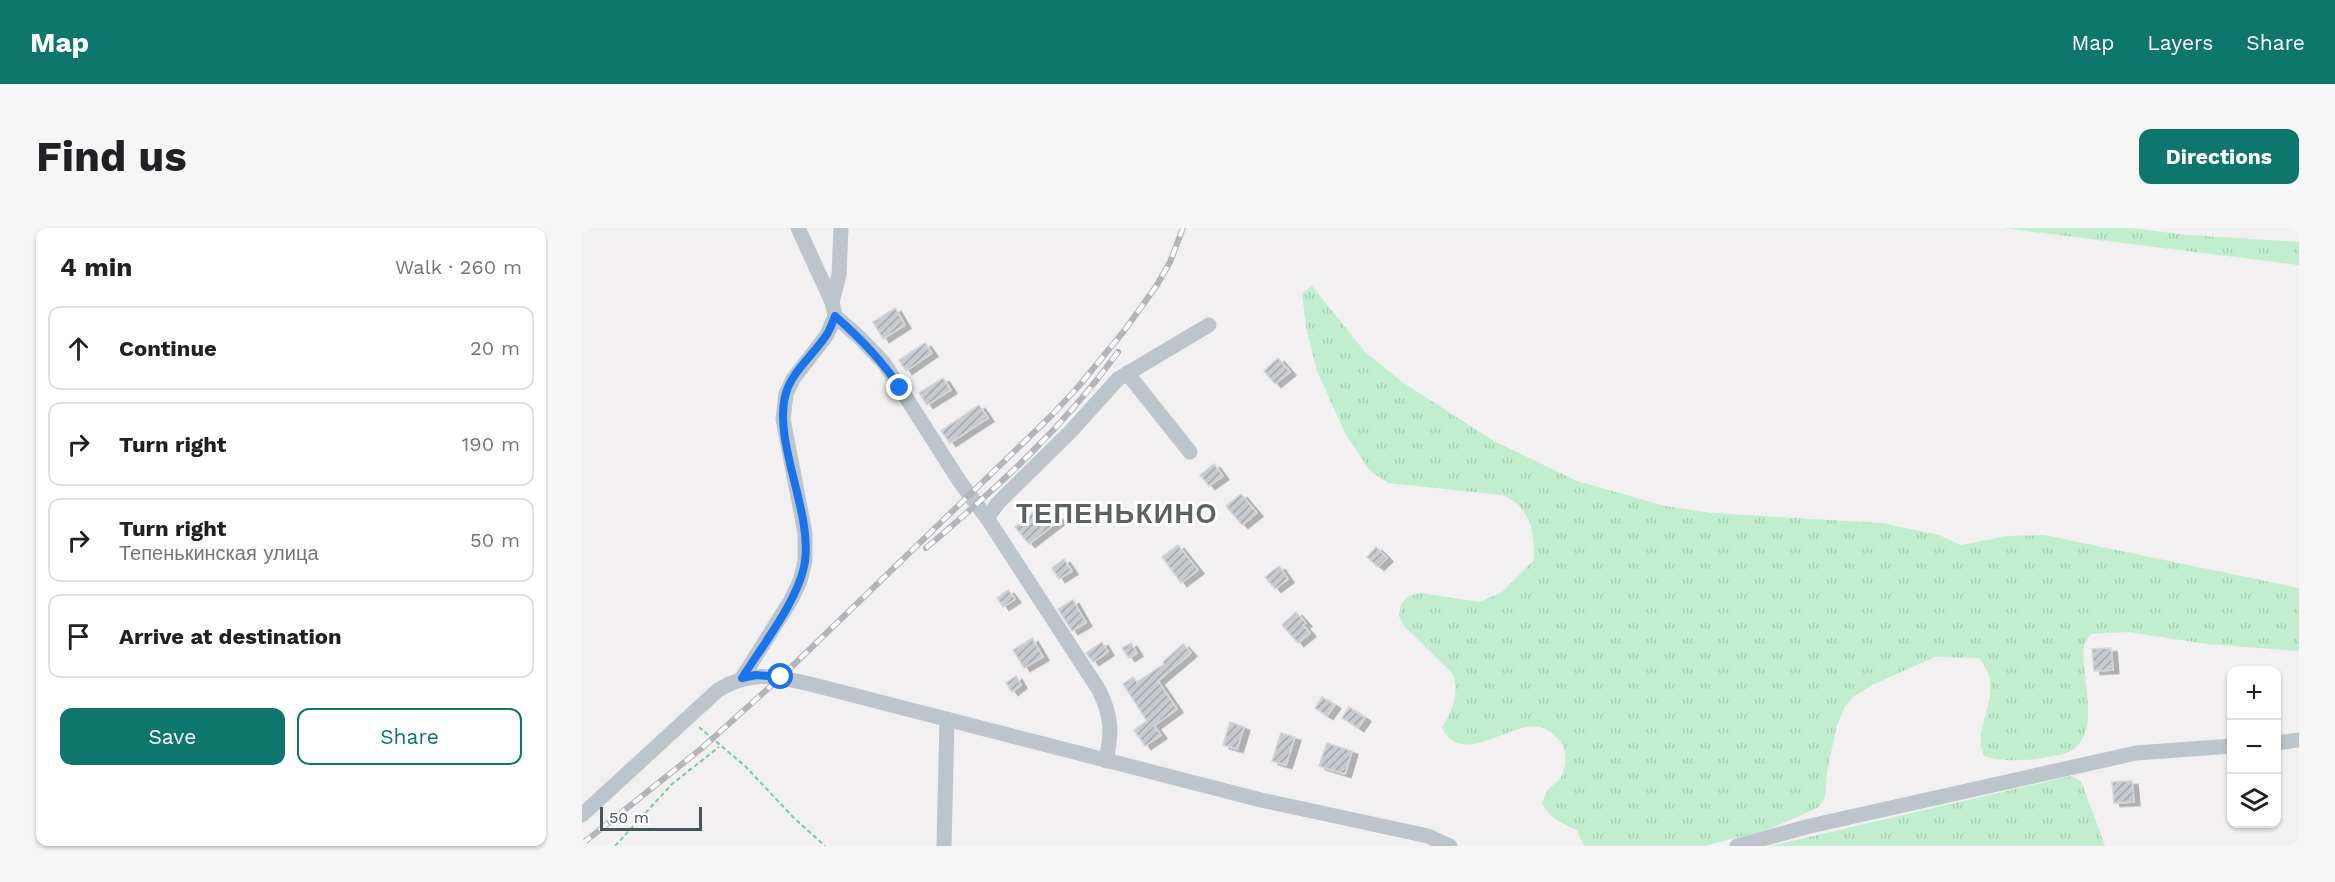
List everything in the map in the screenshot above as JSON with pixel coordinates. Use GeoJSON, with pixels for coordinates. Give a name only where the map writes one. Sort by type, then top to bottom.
{"type":"FeatureCollection","features":[{"type":"Feature","properties":{"kind":"street"},"geometry":{"type":"LineString","coordinates":[[798,228],[833,309],[884,363],[960,482],[987,518],[1099,690],[1106,704],[1111,727],[1106,761]]}},
{"type":"Feature","properties":{"kind":"street"},"geometry":{"type":"LineString","coordinates":[[742,678],[791,600],[803,571],[805,533],[783,419],[786,393],[793,379],[827,335],[839,275],[841,228]]}},
{"type":"Feature","properties":{"kind":"street"},"geometry":{"type":"LineString","coordinates":[[987,518],[998,503],[1071,431],[1110,387],[1127,373],[1209,325]]}},
{"type":"Feature","properties":{"kind":"street"},"geometry":{"type":"LineString","coordinates":[[1127,373],[1190,452]]}},
{"type":"Feature","properties":{"kind":"street"},"geometry":{"type":"LineString","coordinates":[[582,815],[718,690],[742,678],[756,675],[781,677],[1261,800],[1428,836],[1450,846]]}},
{"type":"Feature","properties":{"kind":"street"},"geometry":{"type":"LineString","coordinates":[[944,846],[947,719]]}},
{"type":"Feature","properties":{"kind":"street"},"geometry":{"type":"LineString","coordinates":[[2281,742],[2299,740]]}},
{"type":"Feature","properties":{"kind":"street"},"geometry":{"type":"LineString","coordinates":[[1737,846],[1810,826],[2136,753],[2227,746]]}},
{"type":"Feature","properties":{"kind":"path"},"geometry":{"type":"LineString","coordinates":[[689,717],[745,766],[793,817],[825,846]]}},
{"type":"Feature","properties":{"kind":"path"},"geometry":{"type":"LineString","coordinates":[[615,846],[672,784],[720,746]]}},
{"type":"Feature","properties":{"kind":"green space"},"geometry":{"type":"Polygon","coordinates":[[[2003,228],[2131,228],[2187,235],[2299,242],[2299,265],[2003,228]]]}},
{"type":"Feature","properties":{"kind":"green space"},"geometry":{"type":"Polygon","coordinates":[[[1312,286],[1365,352],[1402,382],[1492,440],[1577,481],[1665,506],[1712,513],[1881,523],[1939,535],[1961,545],[2008,536],[2044,535],[2299,588],[2299,651],[2207,644],[2128,632],[2091,634],[2084,646],[2088,715],[2082,740],[2074,749],[2065,753],[2016,760],[1984,756],[1981,737],[1989,700],[1990,680],[1980,658],[1935,657],[1872,685],[1853,697],[1845,706],[1836,728],[1827,773],[1825,797],[1819,807],[1767,830],[1704,846],[1584,846],[1577,830],[1553,817],[1542,803],[1548,790],[1563,773],[1565,755],[1561,742],[1543,728],[1531,727],[1517,729],[1475,744],[1462,744],[1451,740],[1442,728],[1454,702],[1453,674],[1404,626],[1399,616],[1401,604],[1409,596],[1420,593],[1479,602],[1501,593],[1534,560],[1532,530],[1529,521],[1519,506],[1502,495],[1388,483],[1370,471],[1345,433],[1317,371],[1306,327],[1302,293],[1312,286]]]}},
{"type":"Feature","properties":{"kind":"green space"},"geometry":{"type":"Polygon","coordinates":[[[2071,776],[2081,781],[2105,846],[1770,846],[2071,776]]]}},
{"type":"Feature","properties":{"kind":"building"},"geometry":{"type":"Polygon","coordinates":[[[895,308],[905,325],[883,339],[873,322],[895,308]]]}},
{"type":"Feature","properties":{"kind":"building"},"geometry":{"type":"Polygon","coordinates":[[[925,343],[932,353],[906,371],[899,360],[925,343]]]}},
{"type":"Feature","properties":{"kind":"building"},"geometry":{"type":"Polygon","coordinates":[[[1278,358],[1290,372],[1275,384],[1264,371],[1278,358]]]}},
{"type":"Feature","properties":{"kind":"building"},"geometry":{"type":"Polygon","coordinates":[[[943,378],[951,390],[927,405],[919,393],[943,378]]]}},
{"type":"Feature","properties":{"kind":"building"},"geometry":{"type":"Polygon","coordinates":[[[979,405],[988,418],[950,443],[941,431],[979,405]]]}},
{"type":"Feature","properties":{"kind":"building"},"geometry":{"type":"Polygon","coordinates":[[[1214,464],[1223,476],[1209,486],[1200,475],[1214,464]]]}},
{"type":"Feature","properties":{"kind":"building"},"geometry":{"type":"Polygon","coordinates":[[[1241,494],[1257,513],[1242,525],[1226,506],[1241,494]]]}},
{"type":"Feature","properties":{"kind":"building"},"geometry":{"type":"Polygon","coordinates":[[[1046,502],[1060,520],[1029,544],[1015,527],[1046,502]]]}},
{"type":"Feature","properties":{"kind":"building"},"geometry":{"type":"Polygon","coordinates":[[[1178,545],[1198,570],[1181,583],[1162,557],[1178,545]]]}},
{"type":"Feature","properties":{"kind":"building"},"geometry":{"type":"Polygon","coordinates":[[[1376,547],[1387,558],[1378,567],[1367,557],[1376,547]]]}},
{"type":"Feature","properties":{"kind":"building"},"geometry":{"type":"Polygon","coordinates":[[[1064,559],[1072,571],[1059,579],[1052,568],[1064,559]]]}},
{"type":"Feature","properties":{"kind":"building"},"geometry":{"type":"Polygon","coordinates":[[[1279,566],[1288,579],[1275,589],[1265,577],[1279,566]]]}},
{"type":"Feature","properties":{"kind":"building"},"geometry":{"type":"Polygon","coordinates":[[[1008,590],[1015,599],[1003,607],[997,598],[1008,590]]]}},
{"type":"Feature","properties":{"kind":"building"},"geometry":{"type":"Polygon","coordinates":[[[1073,600],[1086,623],[1072,631],[1058,609],[1073,600]]]}},
{"type":"Feature","properties":{"kind":"building"},"geometry":{"type":"Polygon","coordinates":[[[1296,612],[1306,623],[1303,625],[1310,633],[1298,643],[1282,625],[1296,612]]]}},
{"type":"Feature","properties":{"kind":"building"},"geometry":{"type":"Polygon","coordinates":[[[1032,638],[1043,657],[1024,668],[1013,650],[1032,638]]]}},
{"type":"Feature","properties":{"kind":"building"},"geometry":{"type":"Polygon","coordinates":[[[1102,642],[1108,652],[1093,662],[1086,653],[1102,642]]]}},
{"type":"Feature","properties":{"kind":"building"},"geometry":{"type":"Polygon","coordinates":[[[1131,643],[1137,653],[1129,658],[1122,648],[1131,643]]]}},
{"type":"Feature","properties":{"kind":"building"},"geometry":{"type":"Polygon","coordinates":[[[1183,644],[1191,653],[1158,681],[1177,709],[1154,726],[1161,735],[1145,746],[1134,730],[1147,721],[1123,684],[1133,677],[1137,682],[1164,664],[1163,662],[1183,644]]]}},
{"type":"Feature","properties":{"kind":"building"},"geometry":{"type":"Polygon","coordinates":[[[2111,648],[2113,670],[2094,671],[2092,649],[2111,648]]]}},
{"type":"Feature","properties":{"kind":"building"},"geometry":{"type":"Polygon","coordinates":[[[1016,676],[1021,685],[1012,692],[1006,683],[1016,676]]]}},
{"type":"Feature","properties":{"kind":"building"},"geometry":{"type":"Polygon","coordinates":[[[1322,697],[1335,705],[1327,716],[1315,708],[1322,697]]]}},
{"type":"Feature","properties":{"kind":"building"},"geometry":{"type":"Polygon","coordinates":[[[1349,707],[1365,718],[1358,728],[1342,718],[1349,707]]]}},
{"type":"Feature","properties":{"kind":"building"},"geometry":{"type":"Polygon","coordinates":[[[1230,722],[1244,727],[1237,749],[1223,745],[1230,722]]]}},
{"type":"Feature","properties":{"kind":"building"},"geometry":{"type":"Polygon","coordinates":[[[1281,733],[1295,737],[1286,765],[1272,761],[1281,733]]]}},
{"type":"Feature","properties":{"kind":"building"},"geometry":{"type":"Polygon","coordinates":[[[1327,743],[1352,751],[1345,774],[1319,766],[1327,743]]]}},
{"type":"Feature","properties":{"kind":"building"},"geometry":{"type":"Polygon","coordinates":[[[2132,781],[2134,802],[2114,803],[2112,782],[2132,781]]]}},
{"type":"Feature","properties":{"kind":"railway"},"geometry":{"type":"LineString","coordinates":[[582,844],[702,748],[781,677],[1051,416],[1124,331],[1157,285],[1170,262],[1183,228]]}},
{"type":"Feature","properties":{"kind":"railway"},"geometry":{"type":"LineString","coordinates":[[926,548],[978,503],[1052,432],[1118,352]]}},
{"type":"Feature","properties":{"kind":"district","name":"ТЕПЕНЬКИНО"},"geometry":{"type":"Point","coordinates":[1117,514]}},
{"type":"Feature","properties":{"kind":"route"},"geometry":{"type":"LineString","coordinates":[[781,677],[756,675],[742,678],[791,600],[800,581],[805,561],[805,533],[783,419],[786,393],[793,379],[827,335],[835,316],[884,363],[900,388]]}}]}
